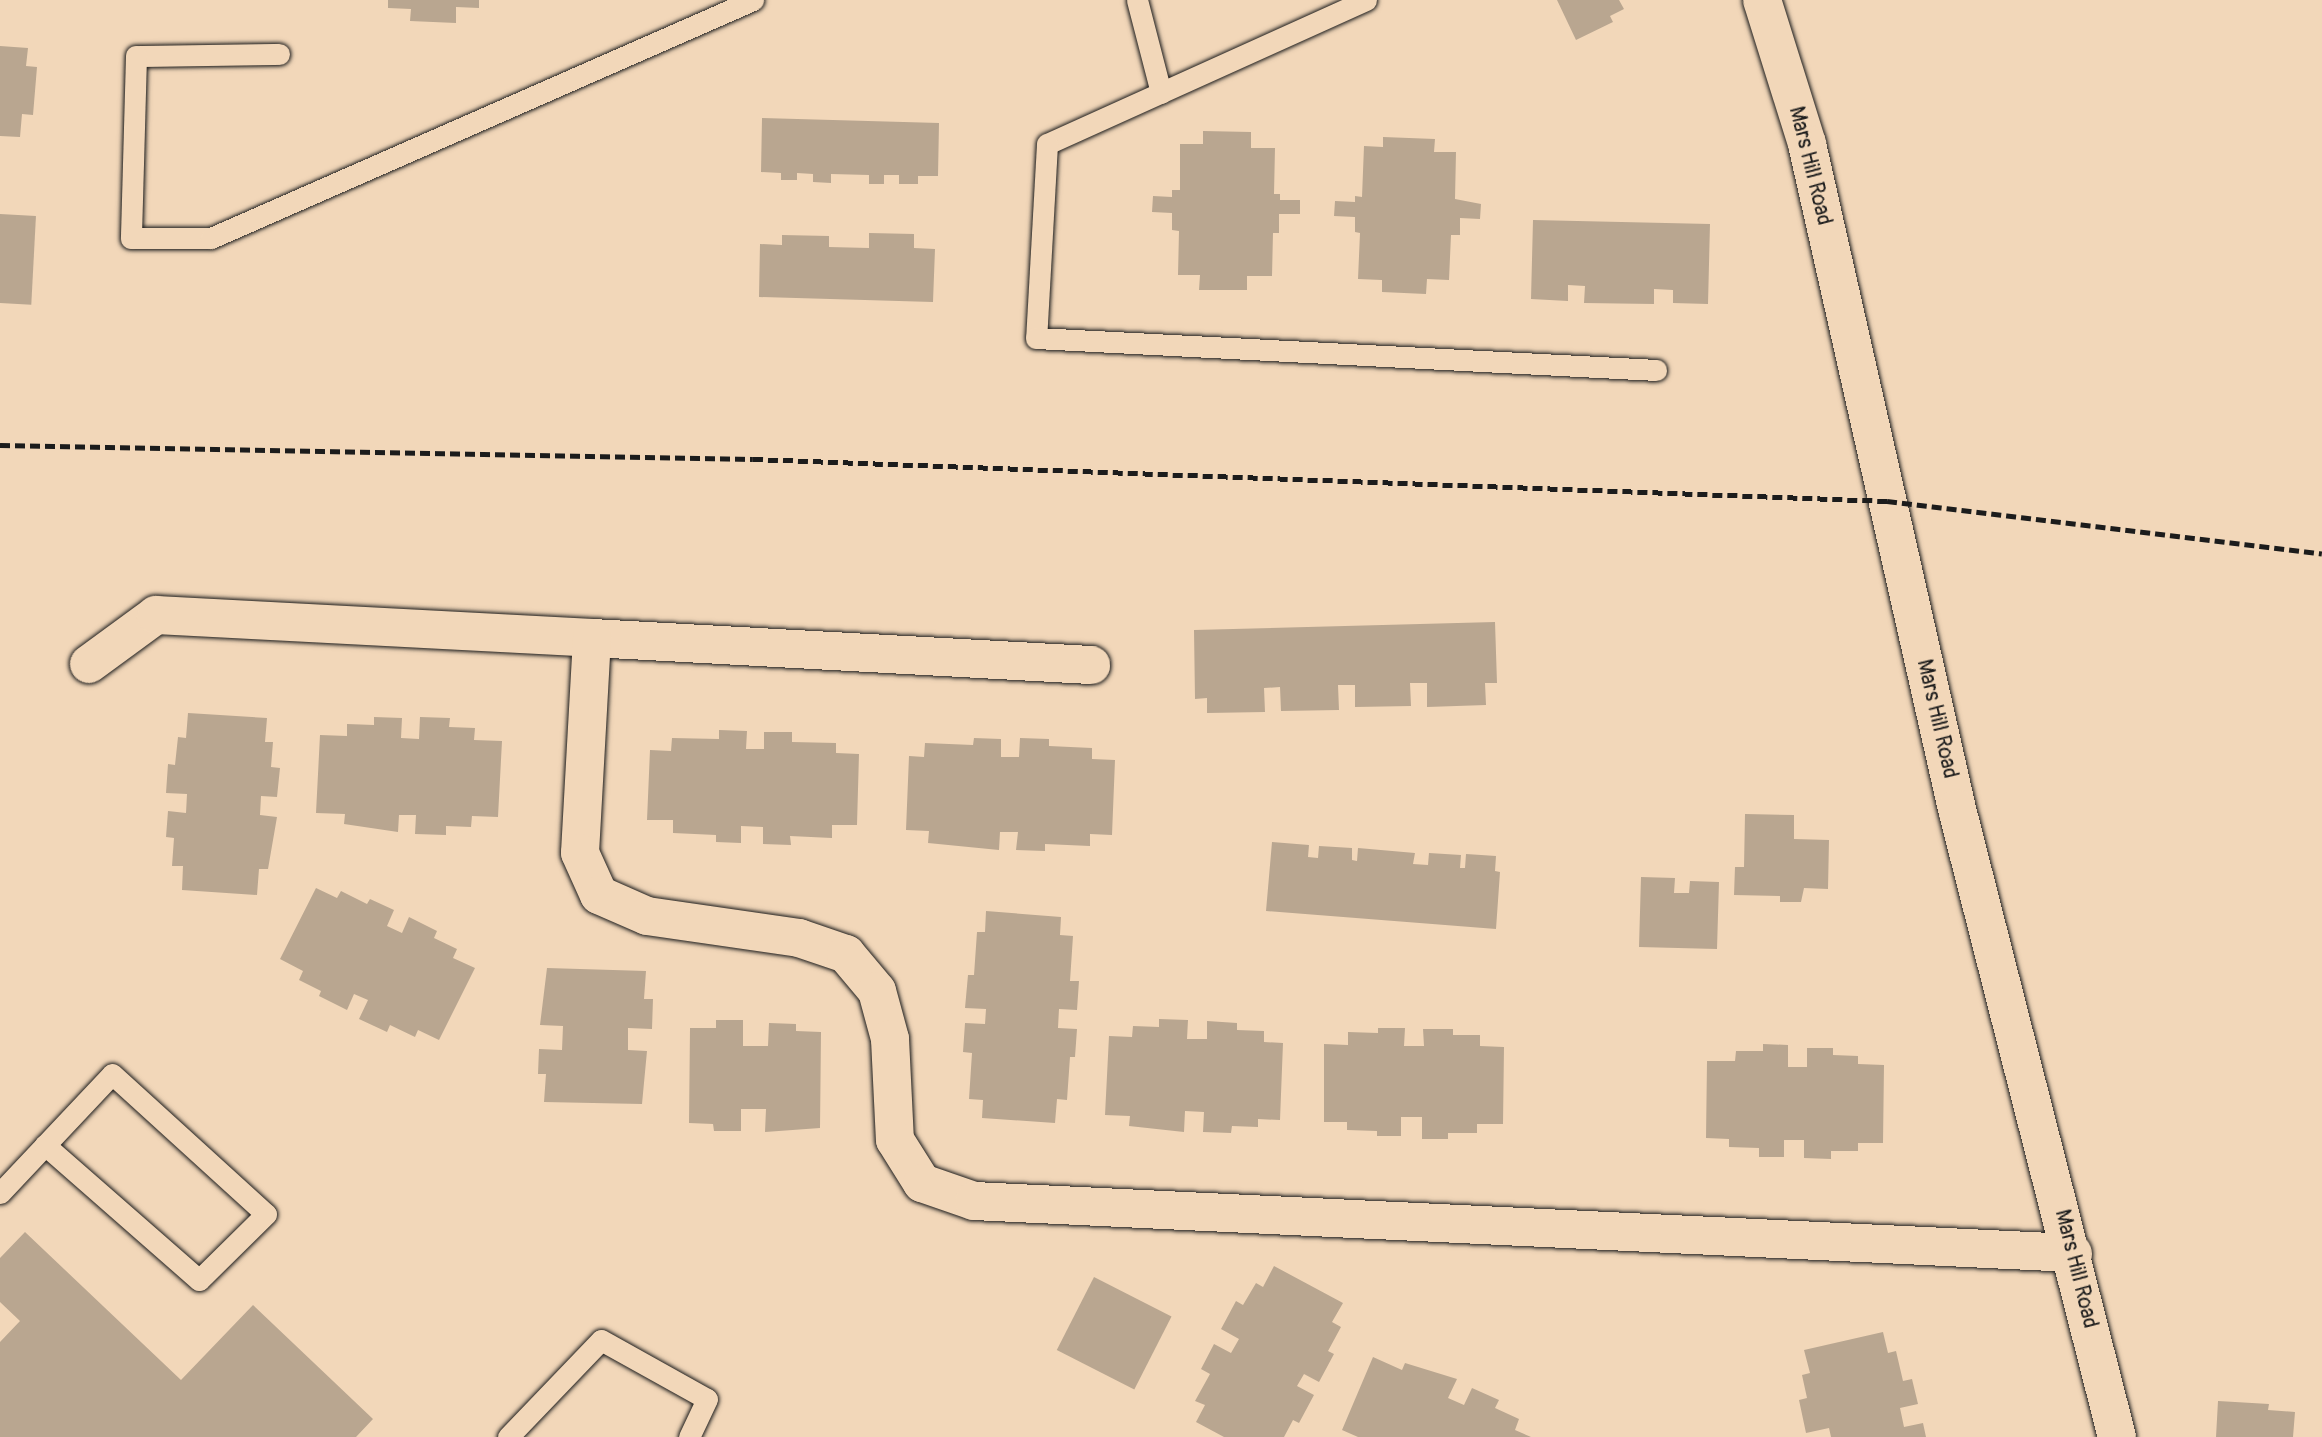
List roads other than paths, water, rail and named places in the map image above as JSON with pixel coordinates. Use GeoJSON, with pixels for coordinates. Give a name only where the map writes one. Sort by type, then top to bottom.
{"type":"FeatureCollection","features":[{"type":"Feature","properties":{"kind":"street","name":"Mars Hill Road"},"geometry":{"type":"LineString","coordinates":[[1762,0],[1807,144],[1958,809],[2073,1253],[2117,1437]]}},
{"type":"Feature","properties":{"kind":"street"},"geometry":{"type":"LineString","coordinates":[[89,664],[156,615],[1091,665]]}},
{"type":"Feature","properties":{"kind":"street"},"geometry":{"type":"LineString","coordinates":[[592,638],[580,853],[599,895],[647,916],[799,938],[846,954],[877,991],[890,1039],[895,1140],[922,1184],[974,1200],[2073,1253]]}},
{"type":"Feature","properties":{"kind":"lane"},"geometry":{"type":"LineString","coordinates":[[279,54],[136,56],[131,237],[211,239],[753,0]]}},
{"type":"Feature","properties":{"kind":"lane"},"geometry":{"type":"LineString","coordinates":[[1137,0],[1161,93]]}},
{"type":"Feature","properties":{"kind":"lane"},"geometry":{"type":"LineString","coordinates":[[1366,0],[1047,144],[1036,338],[1656,370]]}},
{"type":"Feature","properties":{"kind":"lane"},"geometry":{"type":"LineString","coordinates":[[0,1193],[45,1145],[112,1074],[266,1214],[200,1280],[45,1145]]}},
{"type":"Feature","properties":{"kind":"lane"},"geometry":{"type":"LineString","coordinates":[[508,1437],[601,1340],[707,1399],[689,1437]]}},
{"type":"Feature","properties":{"kind":"railway"},"geometry":{"type":"LineString","coordinates":[[0,445],[753,459],[1887,501],[2322,554]]}}]}
